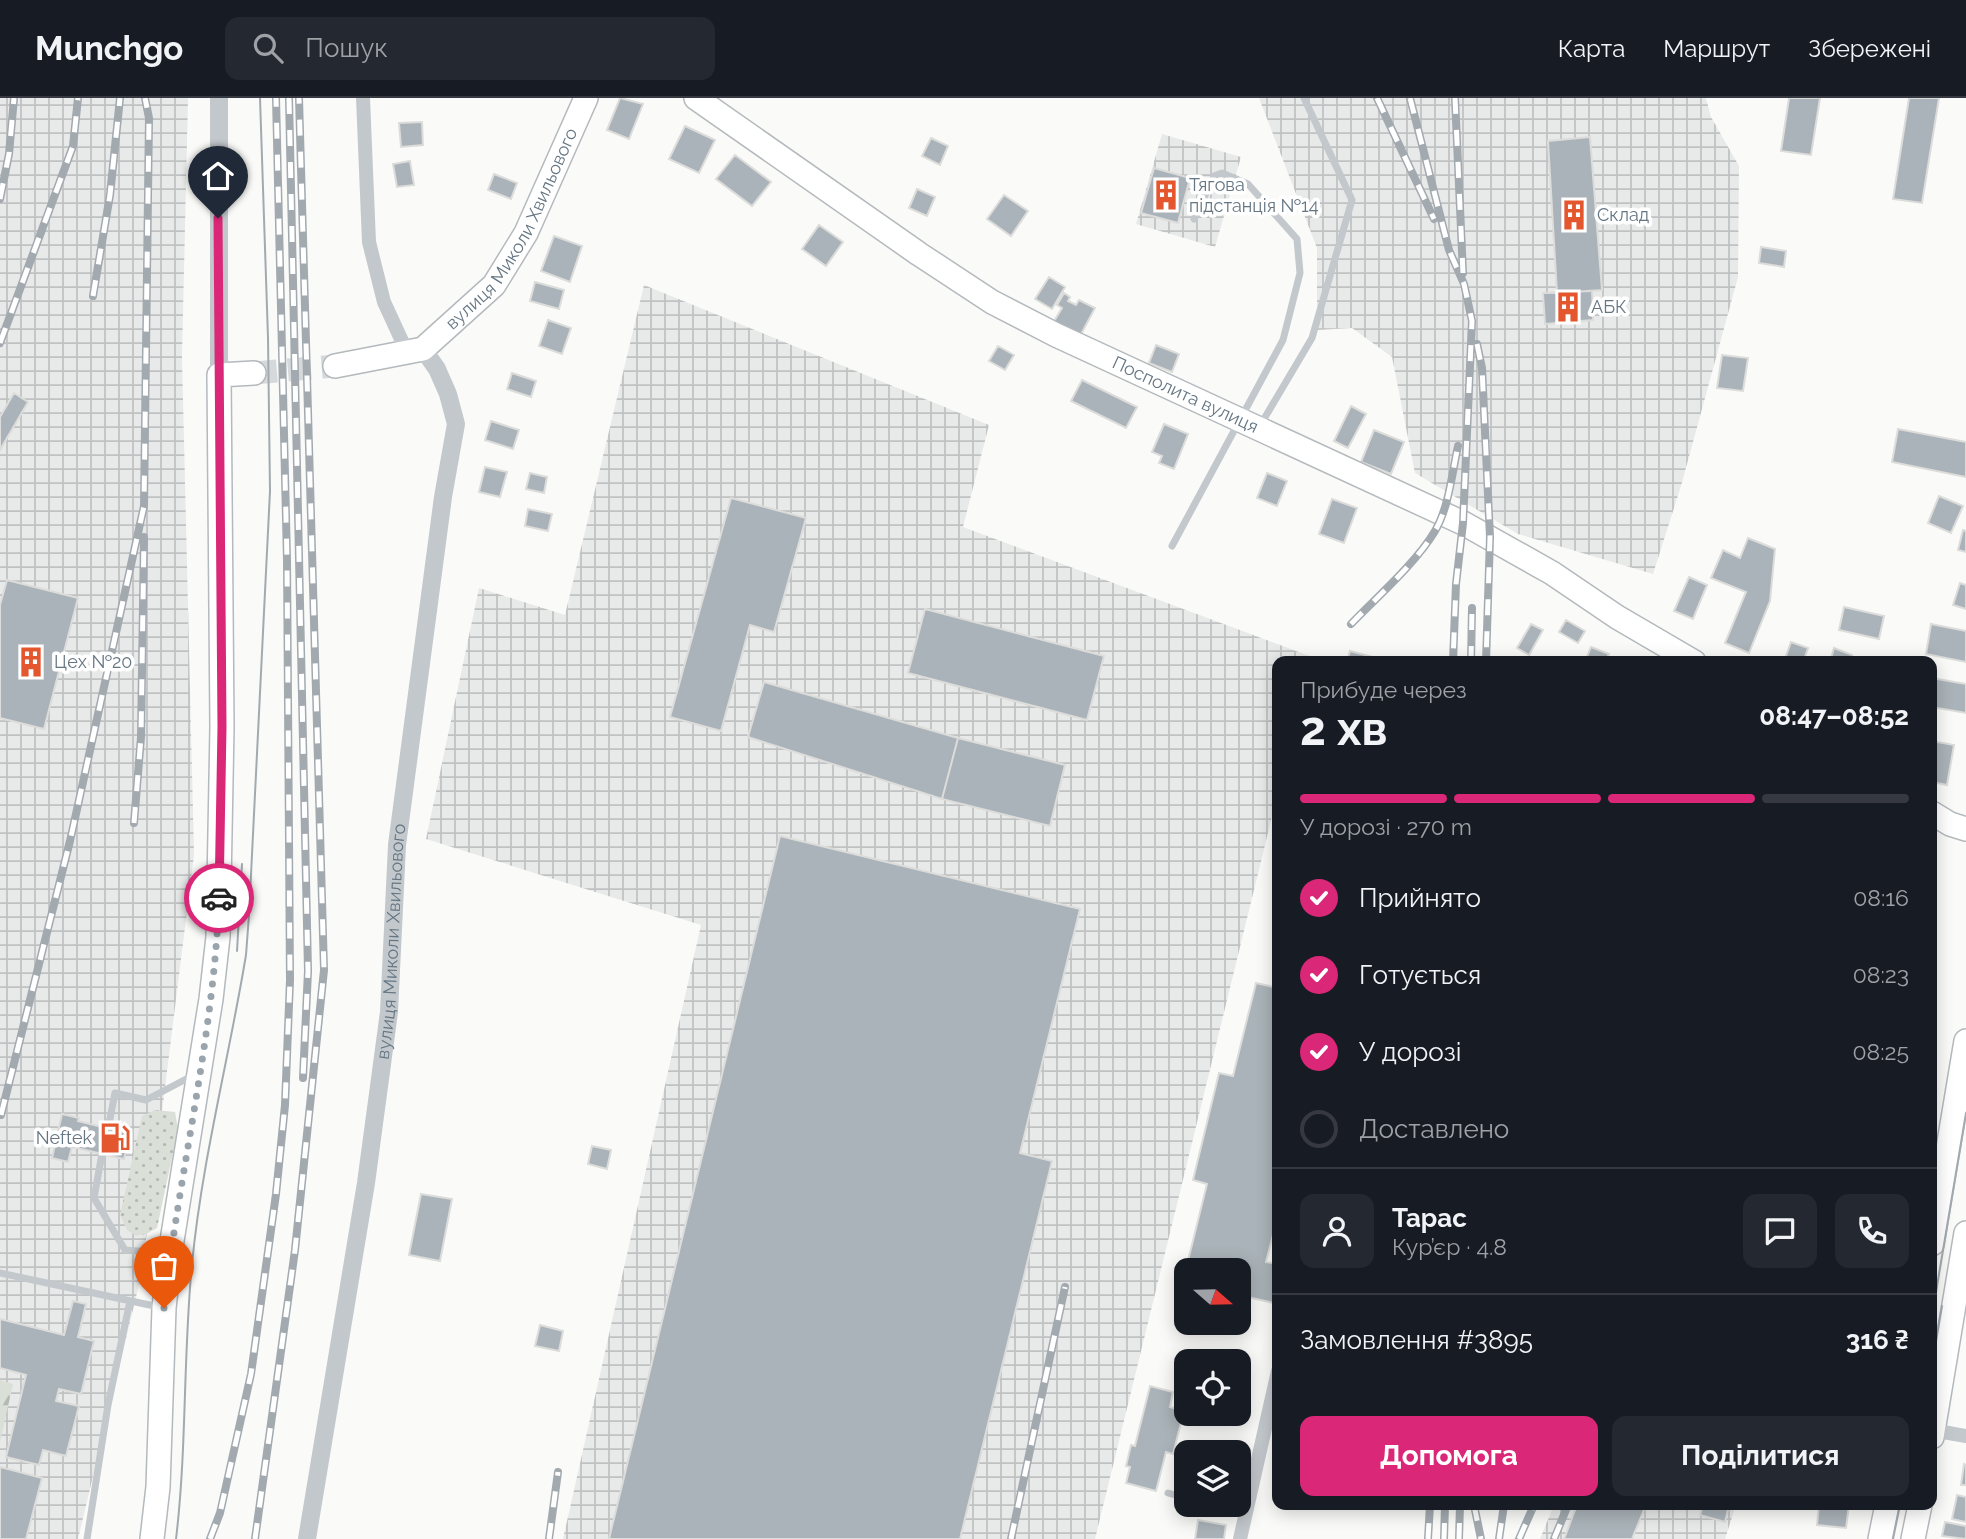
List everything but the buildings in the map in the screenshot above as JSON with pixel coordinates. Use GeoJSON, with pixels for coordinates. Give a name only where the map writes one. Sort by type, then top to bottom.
{"type":"FeatureCollection","features":[{"type":"Feature","properties":{"kind":"highway","name":"вулиця Миколи Хвильового"},"geometry":{"type":"LineString","coordinates":[[415,350],[494,285],[526,233],[586,98]]}},
{"type":"Feature","properties":{"kind":"highway","name":"Посполита вулиця"},"geometry":{"type":"LineString","coordinates":[[696,98],[992,302],[1056,335],[1490,537],[1684,656]]}},
{"type":"Feature","properties":{"kind":"highway"},"geometry":{"type":"LineString","coordinates":[[335,366],[415,350]]}},
{"type":"Feature","properties":{"kind":"highway"},"geometry":{"type":"LineString","coordinates":[[152,1539],[158,1487],[164,1308],[170,1253],[211,999],[218,937],[222,713],[219,374],[254,373]]}},
{"type":"Feature","properties":{"kind":"highway"},"geometry":{"type":"LineString","coordinates":[[1937,816],[1966,830]]}},
{"type":"Feature","properties":{"kind":"highway"},"geometry":{"type":"LineString","coordinates":[[1937,1214],[1966,1041]]}},
{"type":"Feature","properties":{"kind":"highway"},"geometry":{"type":"LineString","coordinates":[[1937,1404],[1966,1233]]}},
{"type":"Feature","properties":{"kind":"highway"},"geometry":{"type":"LineString","coordinates":[[1880,1539],[1886,1510]]}},
{"type":"Feature","properties":{"kind":"highway"},"geometry":{"type":"LineString","coordinates":[[1913,1539],[1916,1510]]}},
{"type":"Feature","properties":{"kind":"street"},"geometry":{"type":"LineString","coordinates":[[219,98],[219,374]]}},
{"type":"Feature","properties":{"kind":"street","name":"вулиця Миколи Хвильового"},"geometry":{"type":"LineString","coordinates":[[307,1539],[366,1183],[389,1012],[397,845],[443,497],[456,424],[448,394],[436,369],[415,350],[384,302],[369,242],[363,98]]}},
{"type":"Feature","properties":{"kind":"street"},"geometry":{"type":"LineString","coordinates":[[1251,1488],[1272,1397]]}},
{"type":"Feature","properties":{"kind":"street"},"geometry":{"type":"LineString","coordinates":[[1937,1433],[1966,1436]]}},
{"type":"Feature","properties":{"kind":"street"},"geometry":{"type":"LineString","coordinates":[[1240,1539],[1244,1517]]}},
{"type":"Feature","properties":{"kind":"lane"},"geometry":{"type":"LineString","coordinates":[[1172,546],[1216,467],[1312,338],[1352,200],[1304,98]]}},
{"type":"Feature","properties":{"kind":"lane"},"geometry":{"type":"LineString","coordinates":[[1194,219],[1214,176],[1222,173],[1248,184],[1297,239],[1300,272],[1283,340],[1249,425]]}},
{"type":"Feature","properties":{"kind":"lane"},"geometry":{"type":"LineString","coordinates":[[108,1129],[115,1093],[146,1100],[199,1072]]}},
{"type":"Feature","properties":{"kind":"lane"},"geometry":{"type":"LineString","coordinates":[[103,1154],[94,1198],[125,1250],[170,1253]]}},
{"type":"Feature","properties":{"kind":"lane"},"geometry":{"type":"LineString","coordinates":[[0,1273],[164,1308]]}},
{"type":"Feature","properties":{"kind":"lane"},"geometry":{"type":"LineString","coordinates":[[88,1539],[108,1405],[130,1301]]}},
{"type":"Feature","properties":{"kind":"lane"},"geometry":{"type":"LineString","coordinates":[[1168,1493],[1174,1495]]}},
{"type":"Feature","properties":{"kind":"shaded area"},"geometry":{"type":"Polygon","coordinates":[[[0,98],[188,98],[182,357],[194,855],[142,1272],[78,1539],[0,1539],[0,98]]]}},
{"type":"Feature","properties":{"kind":"shaded area"},"geometry":{"type":"Polygon","coordinates":[[[1259,98],[1706,98],[1711,117],[1739,166],[1738,277],[1681,486],[1653,574],[1518,534],[1415,473],[1392,357],[1352,328],[1317,330],[1317,248],[1259,98]]]}},
{"type":"Feature","properties":{"kind":"shaded area"},"geometry":{"type":"Polygon","coordinates":[[[1162,134],[1241,157],[1215,247],[1136,224],[1162,134]]]}},
{"type":"Feature","properties":{"kind":"shaded area"},"geometry":{"type":"Polygon","coordinates":[[[644,285],[989,425],[963,527],[1309,656],[1272,656],[1272,816],[1095,1539],[563,1539],[701,925],[426,839],[479,588],[565,615],[644,285]]]}},
{"type":"Feature","properties":{"kind":"shaded area"},"geometry":{"type":"Polygon","coordinates":[[[1552,1510],[1734,1510],[1725,1539],[1540,1539],[1552,1510]]]}},
{"type":"Feature","properties":{"kind":"green space"},"geometry":{"type":"Polygon","coordinates":[[[155,1110],[175,1112],[178,1129],[157,1228],[136,1236],[127,1230],[120,1215],[142,1116],[155,1110]]]}},
{"type":"Feature","properties":{"kind":"green space"},"geometry":{"type":"Polygon","coordinates":[[[0,1380],[13,1384],[0,1442],[0,1380]]]}},
{"type":"Feature","properties":{"kind":"tunnel"},"geometry":{"type":"LineString","coordinates":[[254,373],[335,366]]}},
{"type":"Feature","properties":{"kind":"tram line"},"geometry":{"type":"LineString","coordinates":[[176,1539],[182,1470],[189,1298],[196,1225],[246,955],[249,915],[270,491],[260,98]]}},
{"type":"Feature","properties":{"kind":"tram line"},"geometry":{"type":"LineString","coordinates":[[237,951],[242,864]]}},
{"type":"Feature","properties":{"kind":"tram line"},"geometry":{"type":"LineString","coordinates":[[1937,1286],[1966,1113]]}},
{"type":"Feature","properties":{"kind":"tram line"},"geometry":{"type":"LineString","coordinates":[[1937,1336],[1942,1306]]}},
{"type":"Feature","properties":{"kind":"tram line"},"geometry":{"type":"LineString","coordinates":[[1893,1539],[1899,1510]]}},
{"type":"Feature","properties":{"kind":"railway"},"geometry":{"type":"LineString","coordinates":[[0,199],[9,154],[14,98]]}},
{"type":"Feature","properties":{"kind":"railway"},"geometry":{"type":"LineString","coordinates":[[0,343],[73,146],[78,98]]}},
{"type":"Feature","properties":{"kind":"railway"},"geometry":{"type":"LineString","coordinates":[[93,296],[110,195],[120,98]]}},
{"type":"Feature","properties":{"kind":"railway"},"geometry":{"type":"LineString","coordinates":[[1,1115],[70,841],[144,506],[149,118],[145,98]]}},
{"type":"Feature","properties":{"kind":"railway"},"geometry":{"type":"LineString","coordinates":[[210,1539],[220,1513],[251,1374],[276,1194],[285,1105],[290,980],[287,560],[276,98]]}},
{"type":"Feature","properties":{"kind":"railway"},"geometry":{"type":"LineString","coordinates":[[289,98],[308,971],[303,1078]]}},
{"type":"Feature","properties":{"kind":"railway"},"geometry":{"type":"LineString","coordinates":[[255,1539],[295,1250],[324,970],[299,98]]}},
{"type":"Feature","properties":{"kind":"railway"},"geometry":{"type":"LineString","coordinates":[[1377,98],[1434,219]]}},
{"type":"Feature","properties":{"kind":"railway"},"geometry":{"type":"LineString","coordinates":[[1410,98],[1449,250],[1464,284],[1472,321],[1463,523],[1456,584],[1453,656]]}},
{"type":"Feature","properties":{"kind":"railway"},"geometry":{"type":"LineString","coordinates":[[1455,98],[1463,273]]}},
{"type":"Feature","properties":{"kind":"railway"},"geometry":{"type":"LineString","coordinates":[[1477,344],[1482,368],[1490,537],[1486,656]]}},
{"type":"Feature","properties":{"kind":"railway"},"geometry":{"type":"LineString","coordinates":[[1351,624],[1407,567],[1435,531],[1447,501],[1458,446]]}},
{"type":"Feature","properties":{"kind":"railway"},"geometry":{"type":"LineString","coordinates":[[134,823],[141,737],[144,537]]}},
{"type":"Feature","properties":{"kind":"railway"},"geometry":{"type":"LineString","coordinates":[[1471,656],[1472,608]]}},
{"type":"Feature","properties":{"kind":"railway"},"geometry":{"type":"LineString","coordinates":[[1011,1539],[1065,1287]]}},
{"type":"Feature","properties":{"kind":"railway"},"geometry":{"type":"LineString","coordinates":[[549,1539],[558,1472]]}},
{"type":"Feature","properties":{"kind":"railway"},"geometry":{"type":"LineString","coordinates":[[1428,1539],[1430,1510]]}},
{"type":"Feature","properties":{"kind":"railway"},"geometry":{"type":"LineString","coordinates":[[1444,1539],[1445,1510]]}},
{"type":"Feature","properties":{"kind":"railway"},"geometry":{"type":"LineString","coordinates":[[1459,1539],[1460,1510]]}},
{"type":"Feature","properties":{"kind":"railway"},"geometry":{"type":"LineString","coordinates":[[1475,1510],[1481,1539]]}},
{"type":"Feature","properties":{"kind":"railway"},"geometry":{"type":"LineString","coordinates":[[1499,1539],[1503,1510]]}},
{"type":"Feature","properties":{"kind":"railway"},"geometry":{"type":"LineString","coordinates":[[1519,1539],[1532,1510]]}},
{"type":"Feature","properties":{"kind":"railway"},"geometry":{"type":"LineString","coordinates":[[1554,1539],[1566,1510]]}},
{"type":"Feature","properties":{"kind":"way so far"},"geometry":{"type":"LineString","coordinates":[[164,1308],[170,1253],[211,999],[219,898]]}},
{"type":"Feature","properties":{"kind":"place","name":"Тягова пiдстанцiя №14"},"geometry":{"type":"Point","coordinates":[1166,195]}},
{"type":"Feature","properties":{"kind":"place","name":"Склад"},"geometry":{"type":"Point","coordinates":[1574,215]}},
{"type":"Feature","properties":{"kind":"place","name":"АБК"},"geometry":{"type":"Point","coordinates":[1568,307]}},
{"type":"Feature","properties":{"kind":"place","name":"Цех №20"},"geometry":{"type":"Point","coordinates":[31,662]}},
{"type":"Feature","properties":{"kind":"place","name":"Neftek"},"geometry":{"type":"Point","coordinates":[115,1138]}},
{"type":"Feature","properties":{"kind":"route"},"geometry":{"type":"LineString","coordinates":[[218,218],[222,727],[219,898]]}}]}
